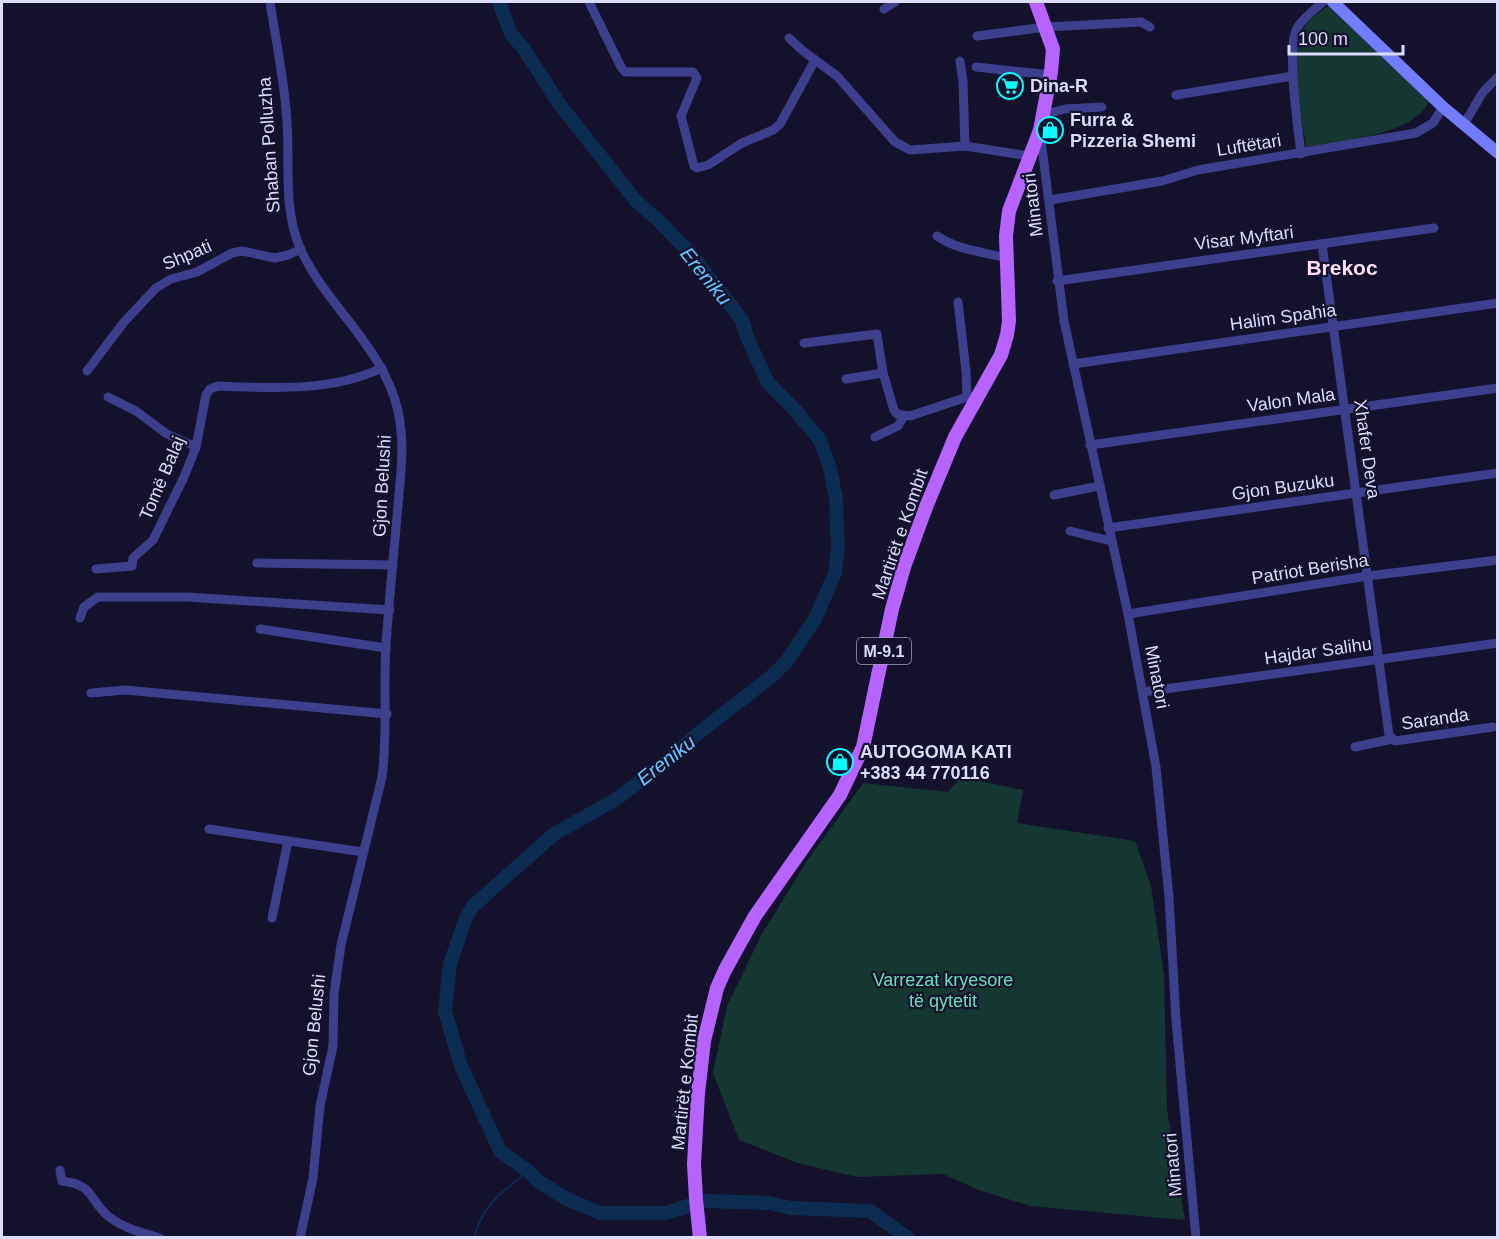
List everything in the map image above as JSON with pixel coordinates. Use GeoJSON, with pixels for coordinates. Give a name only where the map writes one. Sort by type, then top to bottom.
{"type":"FeatureCollection","features":[{"type":"Feature","properties":{"kind":"main road","name":"Martirët e Kombit"},"geometry":{"type":"LineString","coordinates":[[700,1238],[694,1156],[698,1093],[704,1041],[717,988],[755,916],[840,795],[863,747],[892,609],[904,567],[971,399],[1001,354],[1007,335],[1009,321],[1006,236],[1009,211],[1040,130],[1051,75],[1053,49],[1036,2]]}},
{"type":"Feature","properties":{"kind":"main road"},"geometry":{"type":"LineString","coordinates":[[1333,2],[1443,107],[1497,153]]}},
{"type":"Feature","properties":{"kind":"street","name":"Shaban Polluzha"},"geometry":{"type":"LineString","coordinates":[[270,2],[287,122],[288,199],[291,222],[301,249]]}},
{"type":"Feature","properties":{"kind":"street"},"geometry":{"type":"LineString","coordinates":[[589,2],[625,72],[693,72],[696,74],[697,78],[681,116],[694,166],[697,168],[708,165],[723,154],[773,130],[780,124],[815,60]]}},
{"type":"Feature","properties":{"kind":"street"},"geometry":{"type":"LineString","coordinates":[[884,9],[895,2]]}},
{"type":"Feature","properties":{"kind":"street"},"geometry":{"type":"LineString","coordinates":[[1301,153],[1293,76],[1296,30],[1323,2]]}},
{"type":"Feature","properties":{"kind":"street"},"geometry":{"type":"LineString","coordinates":[[977,36],[1046,27],[1141,22],[1150,27]]}},
{"type":"Feature","properties":{"kind":"street"},"geometry":{"type":"LineString","coordinates":[[789,38],[837,76],[895,142],[910,150],[965,146],[1029,156]]}},
{"type":"Feature","properties":{"kind":"street"},"geometry":{"type":"LineString","coordinates":[[960,62],[963,82],[965,146]]}},
{"type":"Feature","properties":{"kind":"street"},"geometry":{"type":"LineString","coordinates":[[976,67],[1051,75]]}},
{"type":"Feature","properties":{"kind":"street"},"geometry":{"type":"LineString","coordinates":[[1176,95],[1293,76]]}},
{"type":"Feature","properties":{"kind":"street"},"geometry":{"type":"LineString","coordinates":[[1464,124],[1483,92],[1497,77]]}},
{"type":"Feature","properties":{"kind":"street","name":"Luftëtari"},"geometry":{"type":"LineString","coordinates":[[1050,200],[1162,181],[1198,171],[1416,133],[1433,123],[1443,107]]}},
{"type":"Feature","properties":{"kind":"street"},"geometry":{"type":"LineString","coordinates":[[1043,115],[1065,109],[1102,108]]}},
{"type":"Feature","properties":{"kind":"street","name":"Minatori"},"geometry":{"type":"LineString","coordinates":[[1040,130],[1058,281],[1072,364],[1128,614],[1156,767],[1196,1238]]}},
{"type":"Feature","properties":{"kind":"street","name":"Visar Myftari"},"geometry":{"type":"LineString","coordinates":[[1058,281],[1434,228]]}},
{"type":"Feature","properties":{"kind":"street"},"geometry":{"type":"LineString","coordinates":[[937,236],[947,243],[1007,258]]}},
{"type":"Feature","properties":{"kind":"street","name":"Xhafer Deva"},"geometry":{"type":"LineString","coordinates":[[1322,244],[1379,659]]}},
{"type":"Feature","properties":{"kind":"street","name":"Gjon Belushi"},"geometry":{"type":"LineString","coordinates":[[300,1238],[313,1178],[320,1106],[333,1046],[334,994],[339,955],[382,777],[387,714],[386,648],[404,453],[398,409],[393,391],[382,368],[329,295],[301,249]]}},
{"type":"Feature","properties":{"kind":"street","name":"Shpati"},"geometry":{"type":"LineString","coordinates":[[87,371],[124,322],[156,288],[171,279],[197,272],[232,253],[242,251],[275,258],[301,249]]}},
{"type":"Feature","properties":{"kind":"street"},"geometry":{"type":"LineString","coordinates":[[804,343],[877,334],[883,373],[897,414],[904,416],[971,399],[958,302]]}},
{"type":"Feature","properties":{"kind":"street","name":"Halim Spahia"},"geometry":{"type":"LineString","coordinates":[[1072,364],[1497,303]]}},
{"type":"Feature","properties":{"kind":"street","name":"Tomë Balaj"},"geometry":{"type":"LineString","coordinates":[[96,569],[132,566],[133,558],[153,540],[196,447],[206,395],[210,389],[218,386],[282,388],[329,385],[368,375],[382,368]]}},
{"type":"Feature","properties":{"kind":"street"},"geometry":{"type":"LineString","coordinates":[[846,379],[883,373]]}},
{"type":"Feature","properties":{"kind":"street","name":"Valon Mala"},"geometry":{"type":"LineString","coordinates":[[1090,445],[1497,388]]}},
{"type":"Feature","properties":{"kind":"street"},"geometry":{"type":"LineString","coordinates":[[108,397],[136,411],[166,434],[196,447]]}},
{"type":"Feature","properties":{"kind":"street"},"geometry":{"type":"LineString","coordinates":[[875,437],[898,426],[904,416]]}},
{"type":"Feature","properties":{"kind":"street","name":"Gjon Buzuku"},"geometry":{"type":"LineString","coordinates":[[1108,528],[1497,474]]}},
{"type":"Feature","properties":{"kind":"street"},"geometry":{"type":"LineString","coordinates":[[1054,495],[1099,486]]}},
{"type":"Feature","properties":{"kind":"street"},"geometry":{"type":"LineString","coordinates":[[1070,531],[1111,541]]}},
{"type":"Feature","properties":{"kind":"street","name":"Patriot Berisha"},"geometry":{"type":"LineString","coordinates":[[1128,614],[1368,576],[1497,561]]}},
{"type":"Feature","properties":{"kind":"street"},"geometry":{"type":"LineString","coordinates":[[257,563],[393,566]]}},
{"type":"Feature","properties":{"kind":"street"},"geometry":{"type":"LineString","coordinates":[[80,618],[84,607],[98,597],[187,597],[390,610]]}},
{"type":"Feature","properties":{"kind":"street"},"geometry":{"type":"LineString","coordinates":[[260,629],[386,648]]}},
{"type":"Feature","properties":{"kind":"street","name":"Hajdar Salihu"},"geometry":{"type":"LineString","coordinates":[[1143,692],[1497,644]]}},
{"type":"Feature","properties":{"kind":"street","name":"Saranda"},"geometry":{"type":"LineString","coordinates":[[1379,659],[1392,739],[1395,741],[1493,727]]}},
{"type":"Feature","properties":{"kind":"street"},"geometry":{"type":"LineString","coordinates":[[91,693],[125,690],[387,714]]}},
{"type":"Feature","properties":{"kind":"street"},"geometry":{"type":"LineString","coordinates":[[1355,747],[1392,739]]}},
{"type":"Feature","properties":{"kind":"street"},"geometry":{"type":"LineString","coordinates":[[210,829],[363,852]]}},
{"type":"Feature","properties":{"kind":"street"},"geometry":{"type":"LineString","coordinates":[[272,918],[288,842]]}},
{"type":"Feature","properties":{"kind":"street"},"geometry":{"type":"LineString","coordinates":[[60,1170],[62,1181],[75,1182],[86,1188],[106,1214],[118,1223],[160,1238]]}},
{"type":"Feature","properties":{"kind":"green space"},"geometry":{"type":"Polygon","coordinates":[[[1328,6],[1429,101],[1409,122],[1393,129],[1356,139],[1306,147],[1297,86],[1299,40],[1306,25],[1328,6]]]}},
{"type":"Feature","properties":{"kind":"green space","name":"Varrezat kryesore të qytetit"},"geometry":{"type":"Polygon","coordinates":[[[961,777],[1023,790],[1017,823],[1135,841],[1151,886],[1164,975],[1167,1110],[1185,1220],[1031,1206],[981,1191],[943,1174],[857,1177],[798,1163],[739,1140],[713,1073],[727,1006],[762,934],[805,864],[863,783],[948,792],[961,777]]]}},
{"type":"Feature","properties":{"kind":"waterway","name":"Ereniku"},"geometry":{"type":"LineString","coordinates":[[499,2],[511,34],[524,49],[560,105],[636,201],[691,254],[742,320],[747,337],[768,383],[820,440],[830,468],[836,499],[838,548],[835,573],[815,619],[787,661],[773,675],[615,800],[554,834],[473,906],[465,920],[450,964],[445,1011],[461,1066],[500,1151],[538,1181],[567,1199],[600,1213],[666,1213],[704,1201],[769,1203],[791,1208],[870,1211],[908,1238]]}},
{"type":"Feature","properties":{"kind":"waterway"},"geometry":{"type":"LineString","coordinates":[[474,1238],[488,1207],[528,1171]]}},
{"type":"Feature","properties":{"kind":"place","name":"Dina-R"},"geometry":{"type":"Point","coordinates":[1010,86]}},
{"type":"Feature","properties":{"kind":"place","name":"Furra & Pizzeria Shemi"},"geometry":{"type":"Point","coordinates":[1050,130]}},
{"type":"Feature","properties":{"kind":"place","name":"AUTOGOMA KATI +383 44 770116"},"geometry":{"type":"Point","coordinates":[840,762]}},
{"type":"Feature","properties":{"kind":"district","name":"Brekoc"},"geometry":{"type":"Point","coordinates":[1342,268]}}]}
